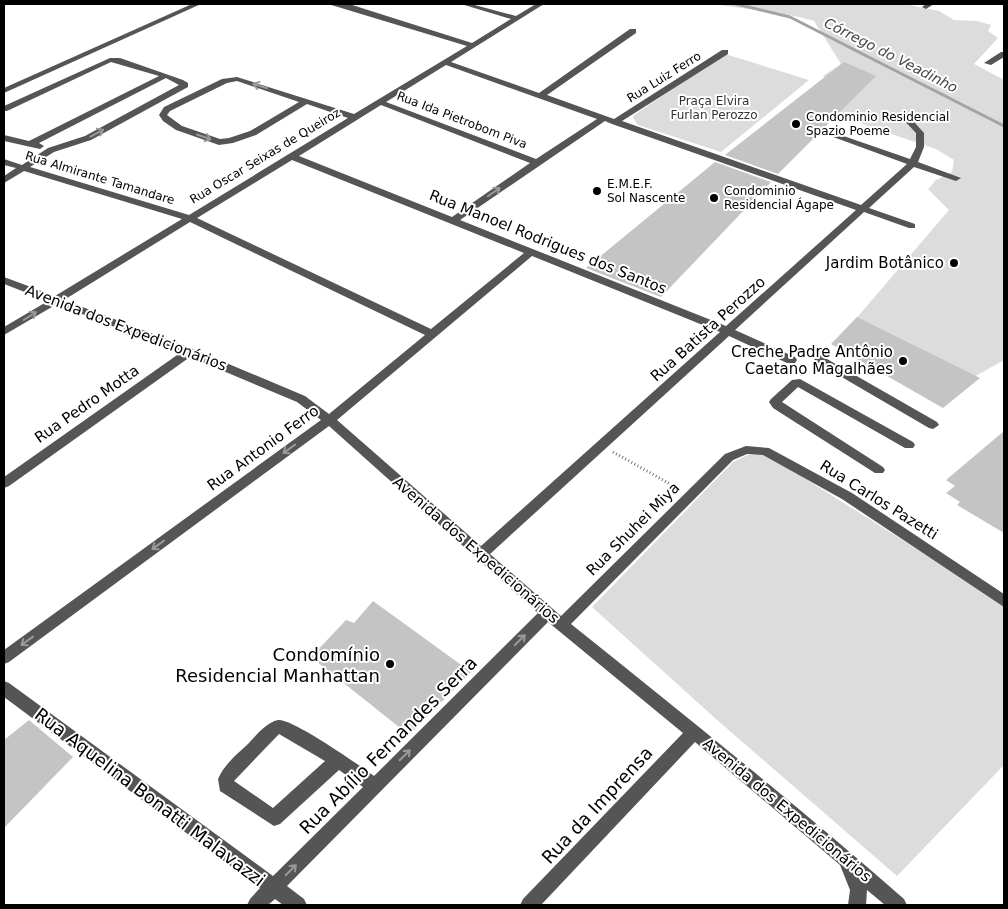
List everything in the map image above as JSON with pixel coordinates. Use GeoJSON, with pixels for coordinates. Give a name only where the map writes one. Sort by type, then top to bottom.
{"type":"FeatureCollection","features":[{"type":"Feature","properties":{"kind":"street"},"geometry":{"type":"LineString","coordinates":[[4,91],[197,4]]}},
{"type":"Feature","properties":{"kind":"street"},"geometry":{"type":"LineString","coordinates":[[332,4],[346,6],[472,45]]}},
{"type":"Feature","properties":{"kind":"street"},"geometry":{"type":"LineString","coordinates":[[464,4],[516,18]]}},
{"type":"Feature","properties":{"kind":"street","name":"Rua Oscar Seixas de Queiroz"},"geometry":{"type":"LineString","coordinates":[[4,332],[541,4]]}},
{"type":"Feature","properties":{"kind":"street"},"geometry":{"type":"LineString","coordinates":[[540,96],[633,31]]}},
{"type":"Feature","properties":{"kind":"street","name":"Rua Luiz Ferro"},"geometry":{"type":"LineString","coordinates":[[615,122],[725,52]]}},
{"type":"Feature","properties":{"kind":"street"},"geometry":{"type":"LineString","coordinates":[[988,63],[1004,54]]}},
{"type":"Feature","properties":{"kind":"street"},"geometry":{"type":"LineString","coordinates":[[4,109],[110,60],[117,60],[184,85],[88,138],[51,150],[4,180]]}},
{"type":"Feature","properties":{"kind":"street"},"geometry":{"type":"LineString","coordinates":[[444,62],[912,226]]}},
{"type":"Feature","properties":{"kind":"street"},"geometry":{"type":"LineString","coordinates":[[32,143],[164,76]]}},
{"type":"Feature","properties":{"kind":"street"},"geometry":{"type":"LineString","coordinates":[[307,101],[240,139],[225,142],[219,142],[173,126],[166,121],[163,115],[167,108],[225,81],[242,80],[307,101],[354,117]]}},
{"type":"Feature","properties":{"kind":"street","name":"Rua Ida Pietrobom Piva"},"geometry":{"type":"LineString","coordinates":[[379,102],[537,162]]}},
{"type":"Feature","properties":{"kind":"street","name":"Rua Batista Perozzo"},"geometry":{"type":"LineString","coordinates":[[481,554],[912,163],[920,147],[920,132],[904,116]]}},
{"type":"Feature","properties":{"kind":"street"},"geometry":{"type":"LineString","coordinates":[[454,220],[604,118]]}},
{"type":"Feature","properties":{"kind":"street"},"geometry":{"type":"LineString","coordinates":[[829,134],[956,178]]}},
{"type":"Feature","properties":{"kind":"street"},"geometry":{"type":"LineString","coordinates":[[4,138],[32,143],[51,150]]}},
{"type":"Feature","properties":{"kind":"street","name":"Rua Manoel Rodrigues dos Santos"},"geometry":{"type":"LineString","coordinates":[[291,156],[728,331],[792,360]]}},
{"type":"Feature","properties":{"kind":"street","name":"Rua Almirante Tamandare"},"geometry":{"type":"LineString","coordinates":[[4,162],[189,218],[432,334]]}},
{"type":"Feature","properties":{"kind":"street","name":"Rua Antonio Ferro"},"geometry":{"type":"LineString","coordinates":[[4,658],[329,420],[530,252]]}},
{"type":"Feature","properties":{"kind":"street","name":"Avenida dos Expedicionários"},"geometry":{"type":"LineString","coordinates":[[4,280],[189,352],[301,399],[329,420],[561,625],[846,858],[898,905]]}},
{"type":"Feature","properties":{"kind":"street","name":"Rua Pedro Motta"},"geometry":{"type":"LineString","coordinates":[[4,483],[189,352]]}},
{"type":"Feature","properties":{"kind":"street"},"geometry":{"type":"LineString","coordinates":[[820,359],[933,425]]}},
{"type":"Feature","properties":{"kind":"street"},"geometry":{"type":"LineString","coordinates":[[878,470],[777,406],[775,402],[796,383],[800,383],[909,445]]}},
{"type":"Feature","properties":{"kind":"street","name":"Rua Carlos Pazetti"},"geometry":{"type":"LineString","coordinates":[[729,457],[746,450],[765,450],[847,496],[1004,601]]}},
{"type":"Feature","properties":{"kind":"street","name":"Rua Shuhei Miya"},"geometry":{"type":"LineString","coordinates":[[561,625],[729,457]]}},
{"type":"Feature","properties":{"kind":"street","name":"Rua Abílio Fernandes Serra"},"geometry":{"type":"LineString","coordinates":[[256,905],[548,613]]}},
{"type":"Feature","properties":{"kind":"street","name":"Rua Aquelina Bonatti Malavazzi"},"geometry":{"type":"LineString","coordinates":[[4,688],[298,905]]}},
{"type":"Feature","properties":{"kind":"street"},"geometry":{"type":"LineString","coordinates":[[338,760],[274,818],[226,786],[226,779],[232,770],[274,729],[279,727],[285,728],[338,760],[374,786]]}},
{"type":"Feature","properties":{"kind":"street","name":"Rua da Imprensa"},"geometry":{"type":"LineString","coordinates":[[529,905],[694,732]]}},
{"type":"Feature","properties":{"kind":"street"},"geometry":{"type":"LineString","coordinates":[[846,858],[856,878],[860,896],[857,905]]}},
{"type":"Feature","properties":{"kind":"path"},"geometry":{"type":"LineString","coordinates":[[601,445],[690,496]]}},
{"type":"Feature","properties":{"kind":"green space"},"geometry":{"type":"Polygon","coordinates":[[[714,4],[904,4],[939,11],[954,20],[977,21],[991,25],[988,31],[998,38],[974,64],[1004,80],[1004,360],[958,386],[842,335],[949,210],[928,189],[936,180],[952,172],[954,160],[936,149],[847,119],[833,102],[838,86],[823,76],[841,64],[814,21],[777,13],[714,4]]]}},
{"type":"Feature","properties":{"kind":"green space","name":"Praça Elvira Furlan Perozzo"},"geometry":{"type":"Polygon","coordinates":[[[725,54],[809,80],[721,152],[638,125],[633,118],[634,115],[725,54]]]}},
{"type":"Feature","properties":{"kind":"green space"},"geometry":{"type":"Polygon","coordinates":[[[766,454],[1004,604],[1004,765],[897,876],[716,719],[592,607],[733,462],[748,455],[766,454]]]}},
{"type":"Feature","properties":{"kind":"building","name":"Condominio Residencial Spazio Poeme"},"geometry":{"type":"Polygon","coordinates":[[[844,62],[876,76],[778,174],[725,155],[844,62]]]}},
{"type":"Feature","properties":{"kind":"building"},"geometry":{"type":"Polygon","coordinates":[[[715,162],[771,182],[661,297],[586,268],[715,162]]]}},
{"type":"Feature","properties":{"kind":"building","name":"Creche Padre Antônio Caetano Magalhães"},"geometry":{"type":"Polygon","coordinates":[[[857,317],[980,378],[943,408],[831,344],[857,317]]]}},
{"type":"Feature","properties":{"kind":"building"},"geometry":{"type":"Polygon","coordinates":[[[1004,431],[1004,533],[957,505],[960,502],[946,493],[955,486],[946,480],[1004,431]]]}},
{"type":"Feature","properties":{"kind":"building","name":"Condomínio Residencial Manhattan"},"geometry":{"type":"Polygon","coordinates":[[[373,601],[471,672],[409,735],[311,657],[346,620],[354,623],[373,601]]]}},
{"type":"Feature","properties":{"kind":"building"},"geometry":{"type":"Polygon","coordinates":[[[29,720],[73,757],[4,828],[4,740],[29,720]]]}},
{"type":"Feature","properties":{"kind":"waterway","name":"Córrego do Veadinho"},"geometry":{"type":"LineString","coordinates":[[736,4],[790,17],[1004,126]]}},
{"type":"Feature","properties":{"kind":"place","name":"Condominio Residencial Spazio Poeme"},"geometry":{"type":"Point","coordinates":[796,124]}},
{"type":"Feature","properties":{"kind":"place","name":"E.M.E.F. Sol Nascente"},"geometry":{"type":"Point","coordinates":[597,191]}},
{"type":"Feature","properties":{"kind":"place","name":"Condominio Residencial Ágape"},"geometry":{"type":"Point","coordinates":[714,198]}},
{"type":"Feature","properties":{"kind":"place","name":"Jardim Botânico"},"geometry":{"type":"Point","coordinates":[954,263]}},
{"type":"Feature","properties":{"kind":"place","name":"Creche Padre Antônio Caetano Magalhães"},"geometry":{"type":"Point","coordinates":[903,361]}},
{"type":"Feature","properties":{"kind":"place","name":"Condomínio Residencial Manhattan"},"geometry":{"type":"Point","coordinates":[390,664]}}]}
